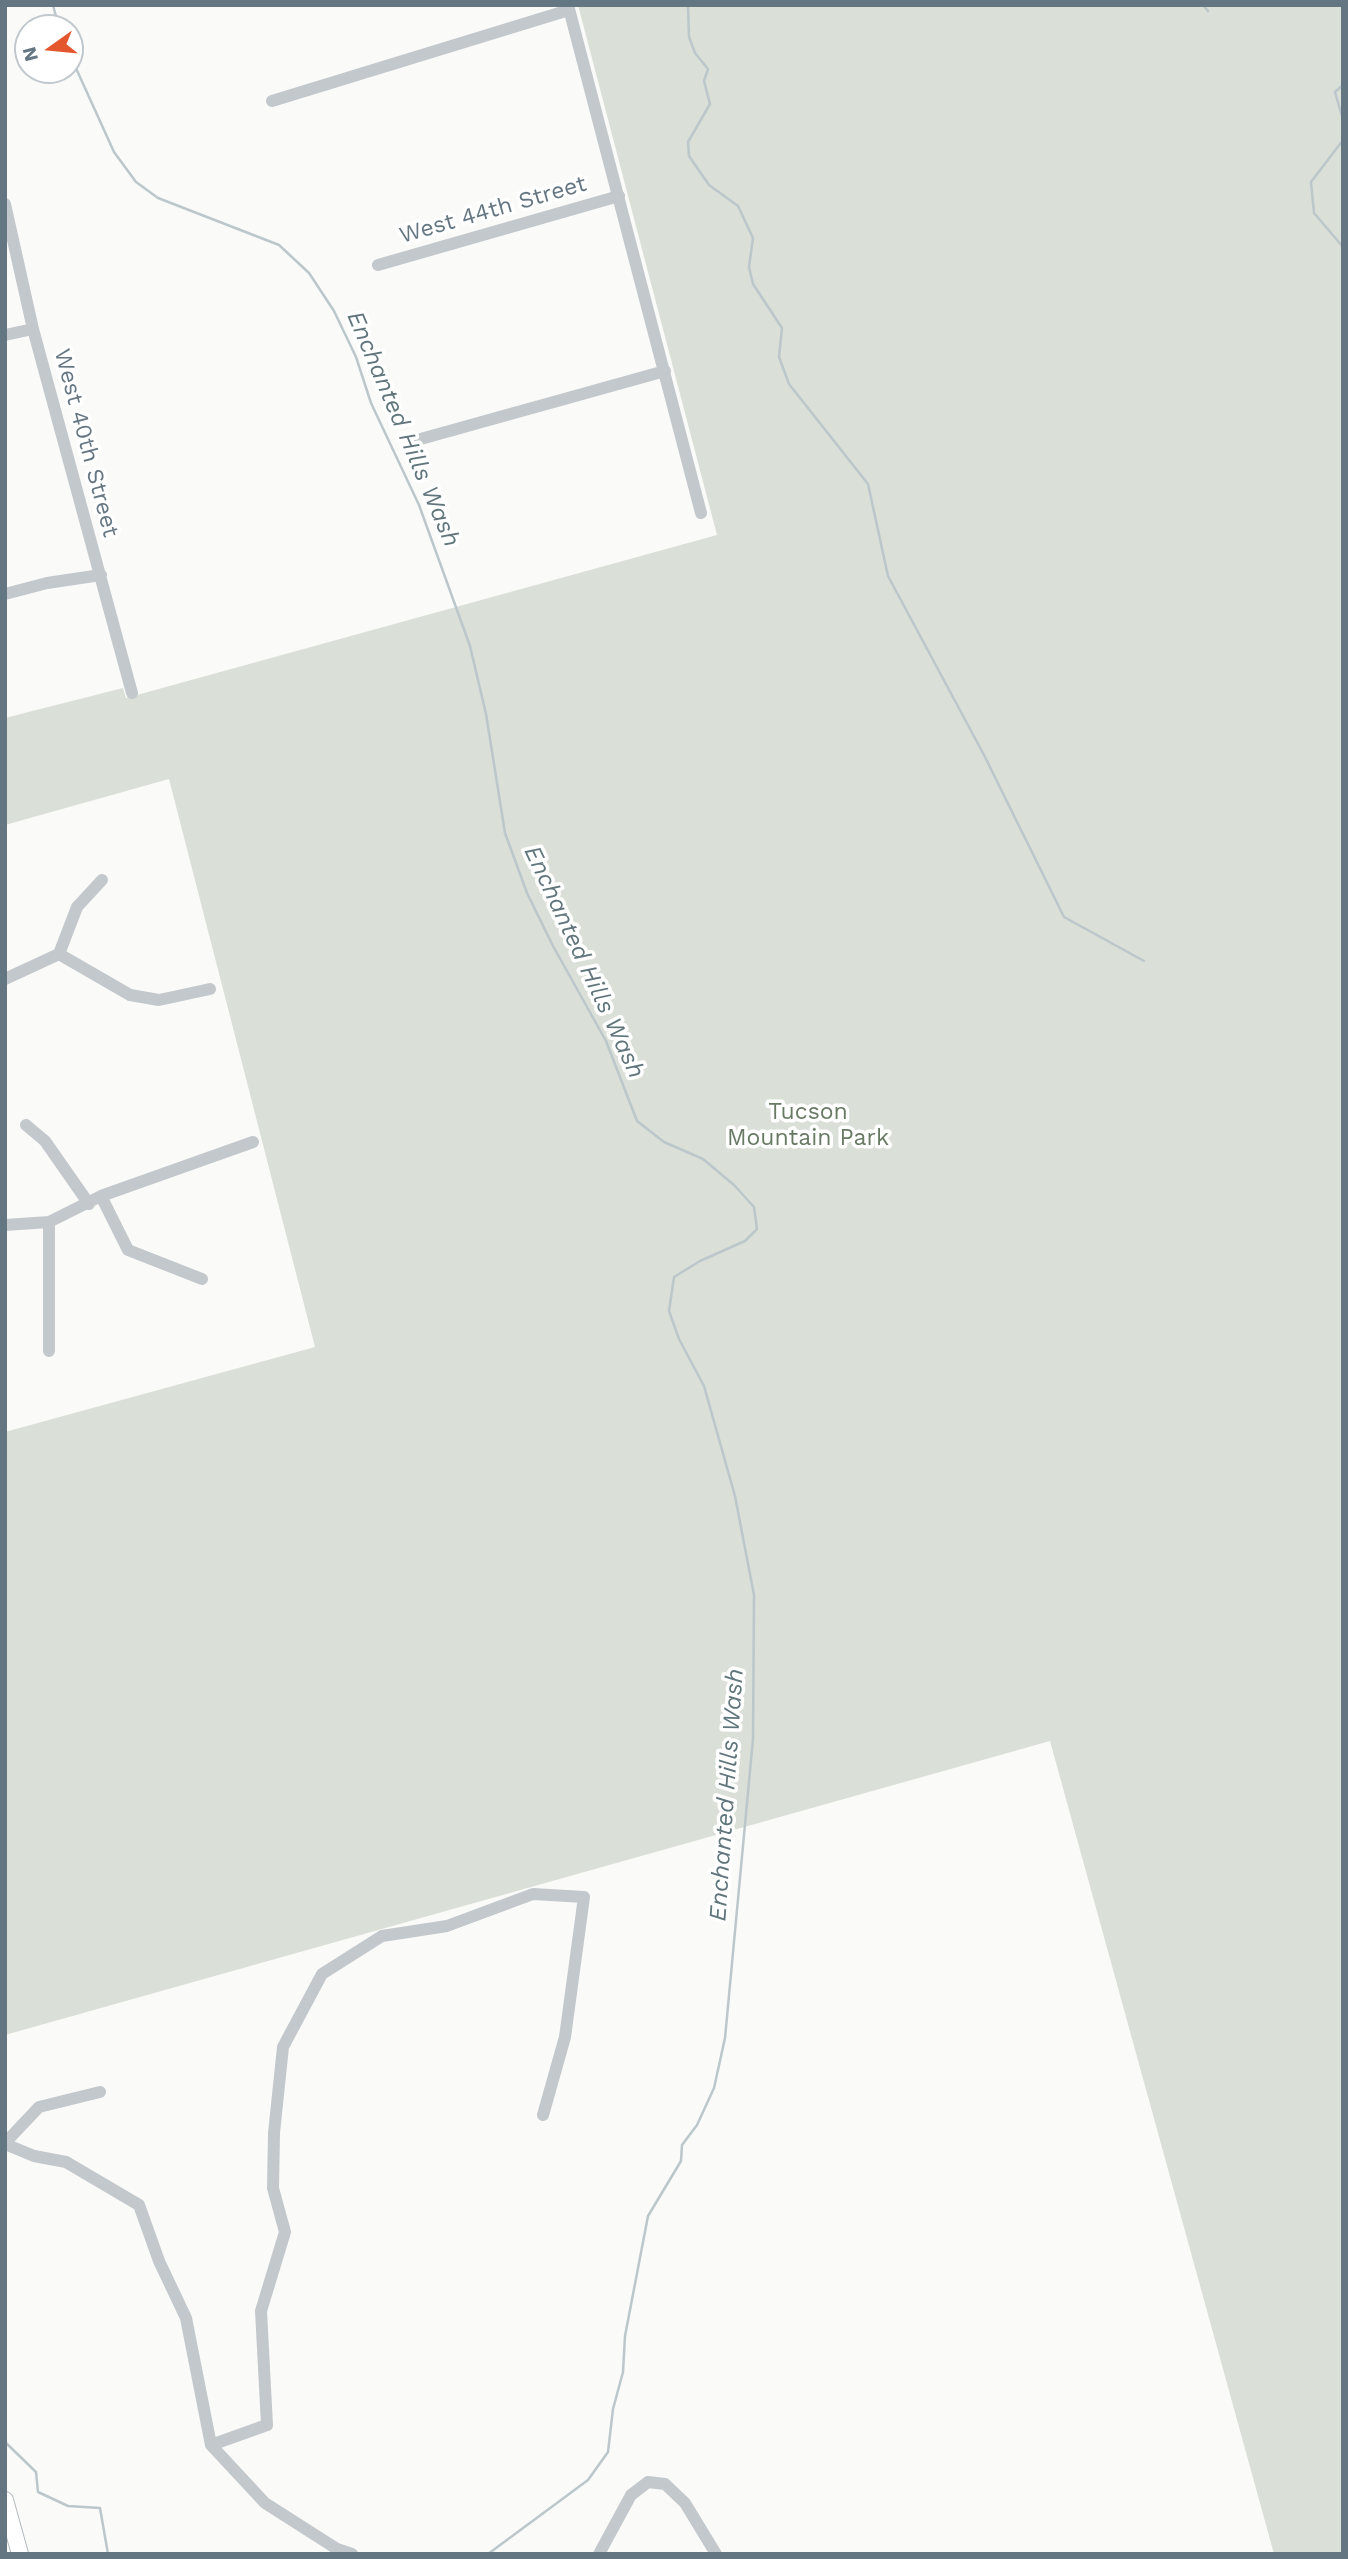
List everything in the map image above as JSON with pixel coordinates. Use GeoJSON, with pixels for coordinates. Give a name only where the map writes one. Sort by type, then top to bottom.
{"type":"FeatureCollection","features":[{"type":"Feature","properties":{"kind":"street"},"geometry":{"type":"LineString","coordinates":[[272,101],[568,8],[701,513]]}},
{"type":"Feature","properties":{"kind":"street","name":"West 44th Street"},"geometry":{"type":"LineString","coordinates":[[378,265],[619,196]]}},
{"type":"Feature","properties":{"kind":"street","name":"West 40th Street"},"geometry":{"type":"LineString","coordinates":[[5,204],[33,329],[132,693]]}},
{"type":"Feature","properties":{"kind":"street"},"geometry":{"type":"LineString","coordinates":[[5,335],[33,329]]}},
{"type":"Feature","properties":{"kind":"street"},"geometry":{"type":"LineString","coordinates":[[417,440],[665,371]]}},
{"type":"Feature","properties":{"kind":"street"},"geometry":{"type":"LineString","coordinates":[[5,594],[54,581],[101,575]]}},
{"type":"Feature","properties":{"kind":"street"},"geometry":{"type":"LineString","coordinates":[[5,979],[59,954],[77,907],[102,880]]}},
{"type":"Feature","properties":{"kind":"street"},"geometry":{"type":"LineString","coordinates":[[59,954],[130,995],[159,1000],[210,989]]}},
{"type":"Feature","properties":{"kind":"street"},"geometry":{"type":"LineString","coordinates":[[26,1125],[45,1141],[89,1204]]}},
{"type":"Feature","properties":{"kind":"street"},"geometry":{"type":"LineString","coordinates":[[5,1225],[49,1222],[101,1196],[253,1142]]}},
{"type":"Feature","properties":{"kind":"street"},"geometry":{"type":"LineString","coordinates":[[101,1196],[128,1250],[202,1279]]}},
{"type":"Feature","properties":{"kind":"street"},"geometry":{"type":"LineString","coordinates":[[49,1222],[49,1351]]}},
{"type":"Feature","properties":{"kind":"street"},"geometry":{"type":"LineString","coordinates":[[211,2445],[267,2426],[261,2311],[285,2232],[273,2188],[274,2133],[283,2047],[322,1974],[382,1936],[447,1926],[533,1894],[584,1897],[565,2037],[542,2115]]}},
{"type":"Feature","properties":{"kind":"street"},"geometry":{"type":"LineString","coordinates":[[100,2092],[39,2107],[5,2143],[34,2156],[66,2162],[139,2205],[159,2261],[186,2318],[211,2445],[265,2503],[337,2549],[352,2554]]}},
{"type":"Feature","properties":{"kind":"street"},"geometry":{"type":"LineString","coordinates":[[599,2554],[631,2495],[648,2482],[665,2484],[685,2503],[716,2554]]}},
{"type":"Feature","properties":{"kind":"street"},"geometry":{"type":"LineString","coordinates":[[5,2500],[20,2554]]}},
{"type":"Feature","properties":{"kind":"green space","name":"Tucson Mountain Park"},"geometry":{"type":"Polygon","coordinates":[[[578,5],[1343,5],[1343,2554],[1274,2554],[1050,1741],[5,2035],[5,1432],[315,1347],[169,779],[5,825],[5,718],[123,688],[126,698],[717,535],[578,5]]]}},
{"type":"Feature","properties":{"kind":"waterway","name":"Enchanted Hills Wash"},"geometry":{"type":"LineString","coordinates":[[53,5],[55,14]]}},
{"type":"Feature","properties":{"kind":"waterway"},"geometry":{"type":"LineString","coordinates":[[688,5],[689,37],[695,53],[708,69],[704,81],[710,104],[688,142],[689,156],[709,185],[738,206],[753,238],[749,267],[753,284],[782,328],[779,357],[789,384],[868,484],[888,576],[984,755],[1064,917],[1144,961]]}},
{"type":"Feature","properties":{"kind":"waterway"},"geometry":{"type":"LineString","coordinates":[[1203,5],[1208,11]]}},
{"type":"Feature","properties":{"kind":"waterway","name":"Enchanted Hills Wash"},"geometry":{"type":"LineString","coordinates":[[83,84],[114,152],[136,182],[158,198],[279,245],[309,273],[334,311],[356,357],[371,403],[419,505],[470,646],[486,714],[505,833],[527,893],[606,1041],[637,1121],[664,1142],[703,1159],[734,1185],[754,1207],[757,1229],[745,1241],[700,1261],[674,1277],[669,1311],[679,1339],[704,1386],[735,1496],[754,1595],[753,1739],[725,2038],[714,2088],[697,2125],[682,2145],[681,2161],[648,2216],[625,2336],[623,2372],[613,2409],[608,2452],[588,2480],[488,2554]]}},
{"type":"Feature","properties":{"kind":"waterway"},"geometry":{"type":"LineString","coordinates":[[1343,85],[1335,92],[1343,120]]}},
{"type":"Feature","properties":{"kind":"waterway"},"geometry":{"type":"LineString","coordinates":[[1343,140],[1311,182],[1314,213],[1343,247]]}},
{"type":"Feature","properties":{"kind":"waterway"},"geometry":{"type":"LineString","coordinates":[[5,2442],[36,2472],[38,2492],[68,2506],[100,2508],[108,2554]]}},
{"type":"Feature","properties":{"kind":"waterway"},"geometry":{"type":"LineString","coordinates":[[5,2539],[6,2554]]}}]}
